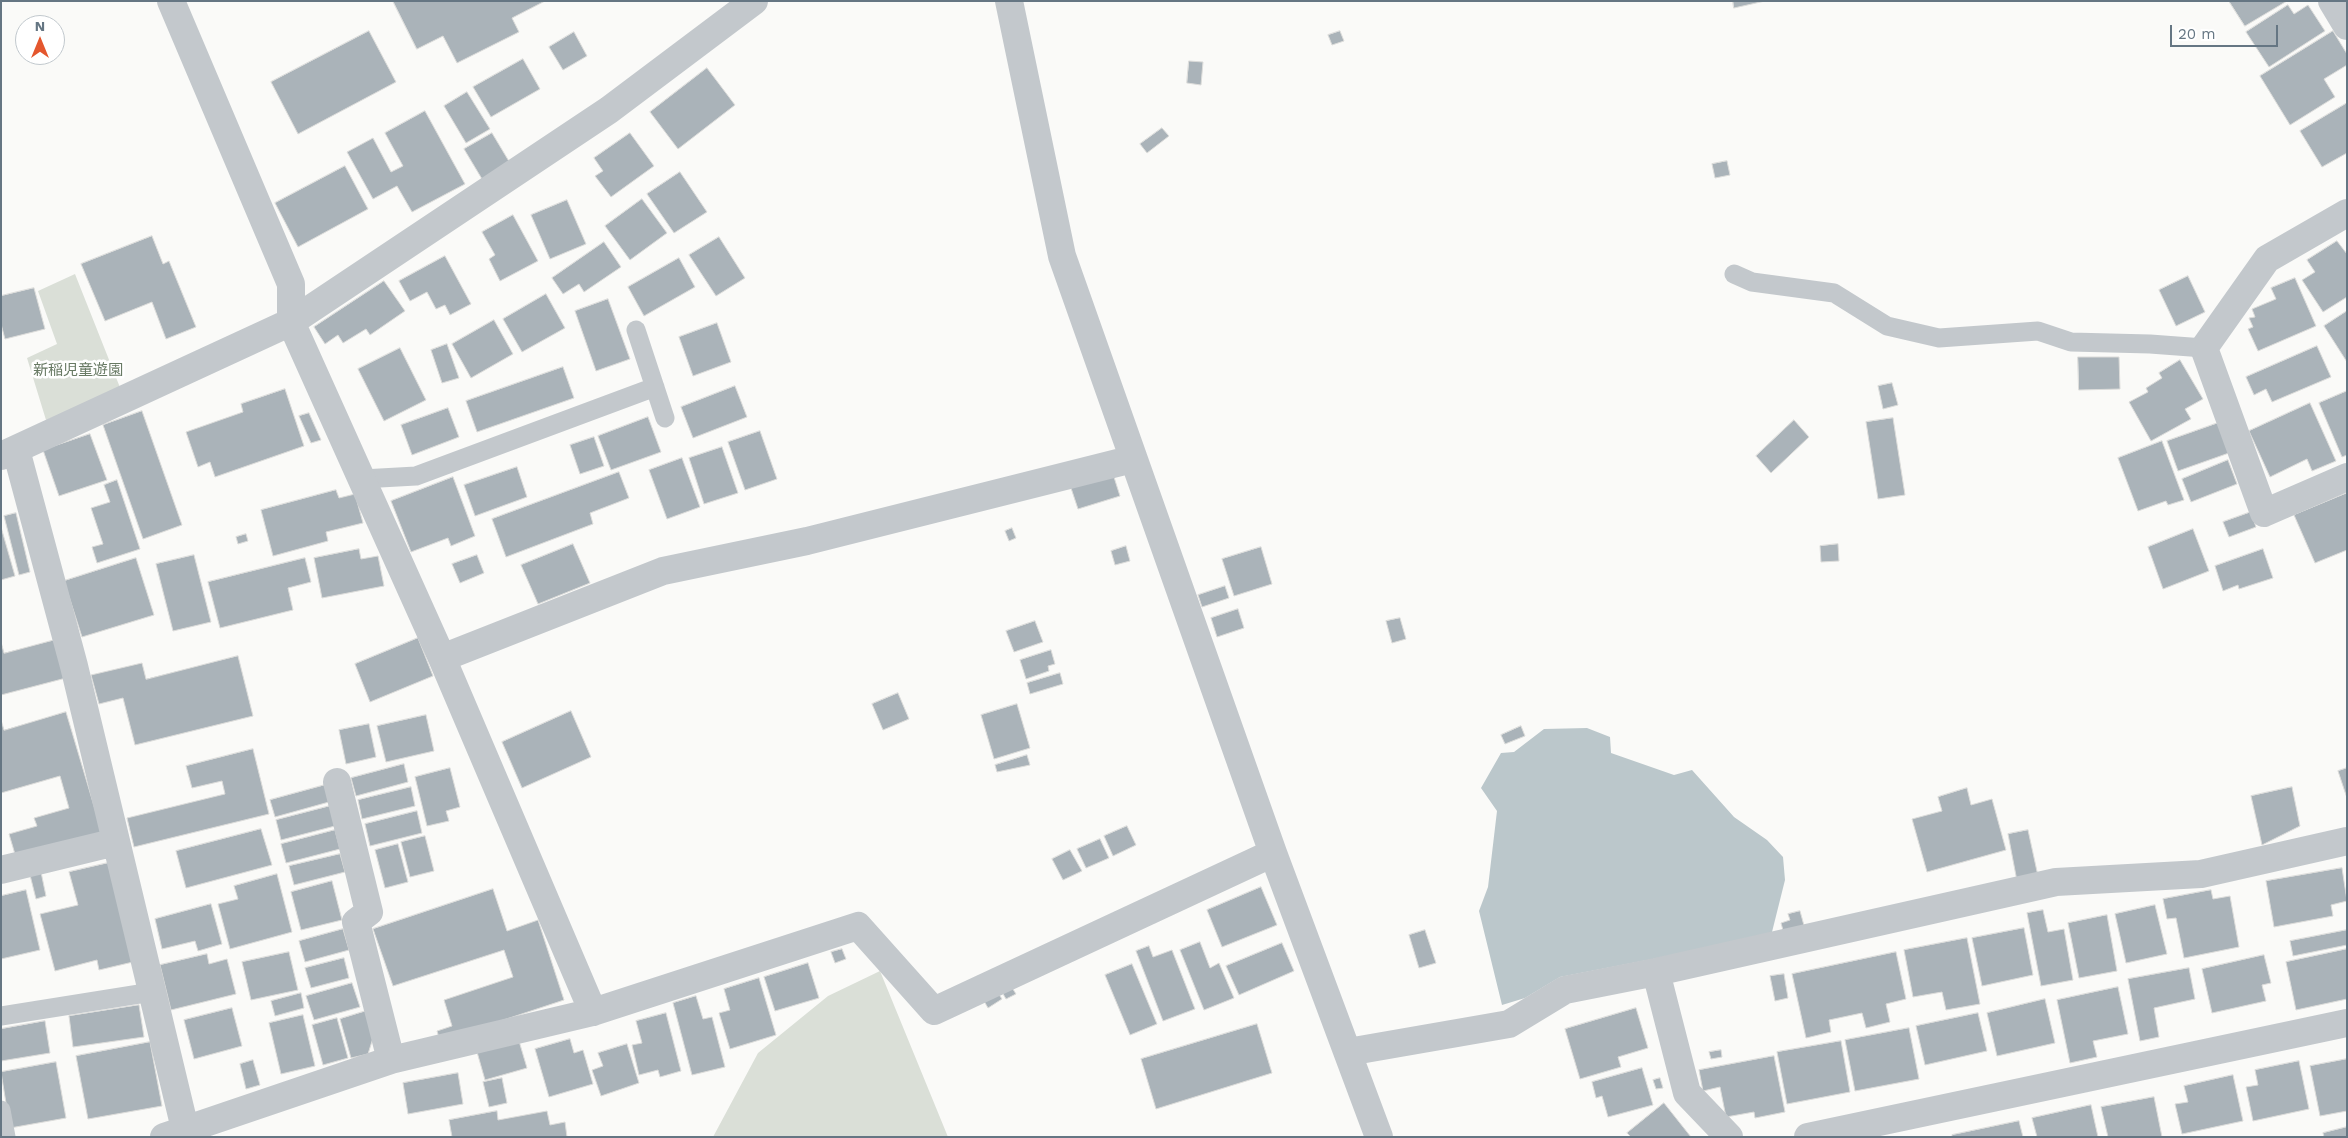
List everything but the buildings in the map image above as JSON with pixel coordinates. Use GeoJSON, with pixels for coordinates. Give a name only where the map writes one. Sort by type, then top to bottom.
{"type":"FeatureCollection","features":[{"type":"Feature","properties":{"kind":"street"},"geometry":{"type":"LineString","coordinates":[[171,1],[291,284],[291,322],[442,658],[593,1012]]}},
{"type":"Feature","properties":{"kind":"street"},"geometry":{"type":"LineString","coordinates":[[754,1],[609,110],[291,322],[8,453],[74,666],[152,992],[179,1135],[391,1060],[593,1012],[858,926],[934,1012],[1273,853]]}},
{"type":"Feature","properties":{"kind":"street"},"geometry":{"type":"LineString","coordinates":[[1009,1],[1062,256],[1273,853],[1379,1137]]}},
{"type":"Feature","properties":{"kind":"street"},"geometry":{"type":"LineString","coordinates":[[2332,1],[2347,26]]}},
{"type":"Feature","properties":{"kind":"street"},"geometry":{"type":"LineString","coordinates":[[2346,215],[2267,259],[2204,348],[2264,513],[2347,477]]}},
{"type":"Feature","properties":{"kind":"street"},"geometry":{"type":"LineString","coordinates":[[442,658],[663,571],[806,541],[1133,459]]}},
{"type":"Feature","properties":{"kind":"street"},"geometry":{"type":"LineString","coordinates":[[337,782],[369,912],[356,922],[391,1060]]}},
{"type":"Feature","properties":{"kind":"street"},"geometry":{"type":"LineString","coordinates":[[1,870],[116,842]]}},
{"type":"Feature","properties":{"kind":"street"},"geometry":{"type":"LineString","coordinates":[[1348,1052],[1509,1024],[1565,990],[1656,972],[2056,882],[2201,874],[2347,842]]}},
{"type":"Feature","properties":{"kind":"street"},"geometry":{"type":"LineString","coordinates":[[1656,972],[1687,1093],[1729,1137]]}},
{"type":"Feature","properties":{"kind":"street"},"geometry":{"type":"LineString","coordinates":[[1808,1137],[2347,1023]]}},
{"type":"Feature","properties":{"kind":"lane"},"geometry":{"type":"LineString","coordinates":[[1734,274],[1752,282],[1834,293],[1887,326],[1939,338],[2038,331],[2070,342],[2150,344],[2204,348]]}},
{"type":"Feature","properties":{"kind":"lane"},"geometry":{"type":"LineString","coordinates":[[636,330],[665,418]]}},
{"type":"Feature","properties":{"kind":"lane"},"geometry":{"type":"LineString","coordinates":[[362,479],[416,476],[655,387]]}},
{"type":"Feature","properties":{"kind":"lane"},"geometry":{"type":"LineString","coordinates":[[1,1016],[152,992]]}},
{"type":"Feature","properties":{"kind":"lane"},"geometry":{"type":"LineString","coordinates":[[1,1110],[6,1137]]}},
{"type":"Feature","properties":{"kind":"green space","name":"新稲児童遊園"},"geometry":{"type":"Polygon","coordinates":[[[75,274],[121,390],[46,420],[27,358],[57,344],[38,291],[75,274]]]}},
{"type":"Feature","properties":{"kind":"green space"},"geometry":{"type":"Polygon","coordinates":[[[880,971],[948,1137],[713,1137],[758,1053],[828,996],[880,971]]]}},
{"type":"Feature","properties":{"kind":"shaded area"},"geometry":{"type":"Polygon","coordinates":[[[1587,728],[1610,737],[1611,753],[1674,775],[1692,770],[1734,817],[1767,840],[1783,857],[1785,880],[1771,936],[1560,977],[1525,998],[1502,1005],[1479,911],[1488,887],[1497,811],[1481,788],[1501,753],[1514,752],[1544,729],[1587,728]]]}}]}
